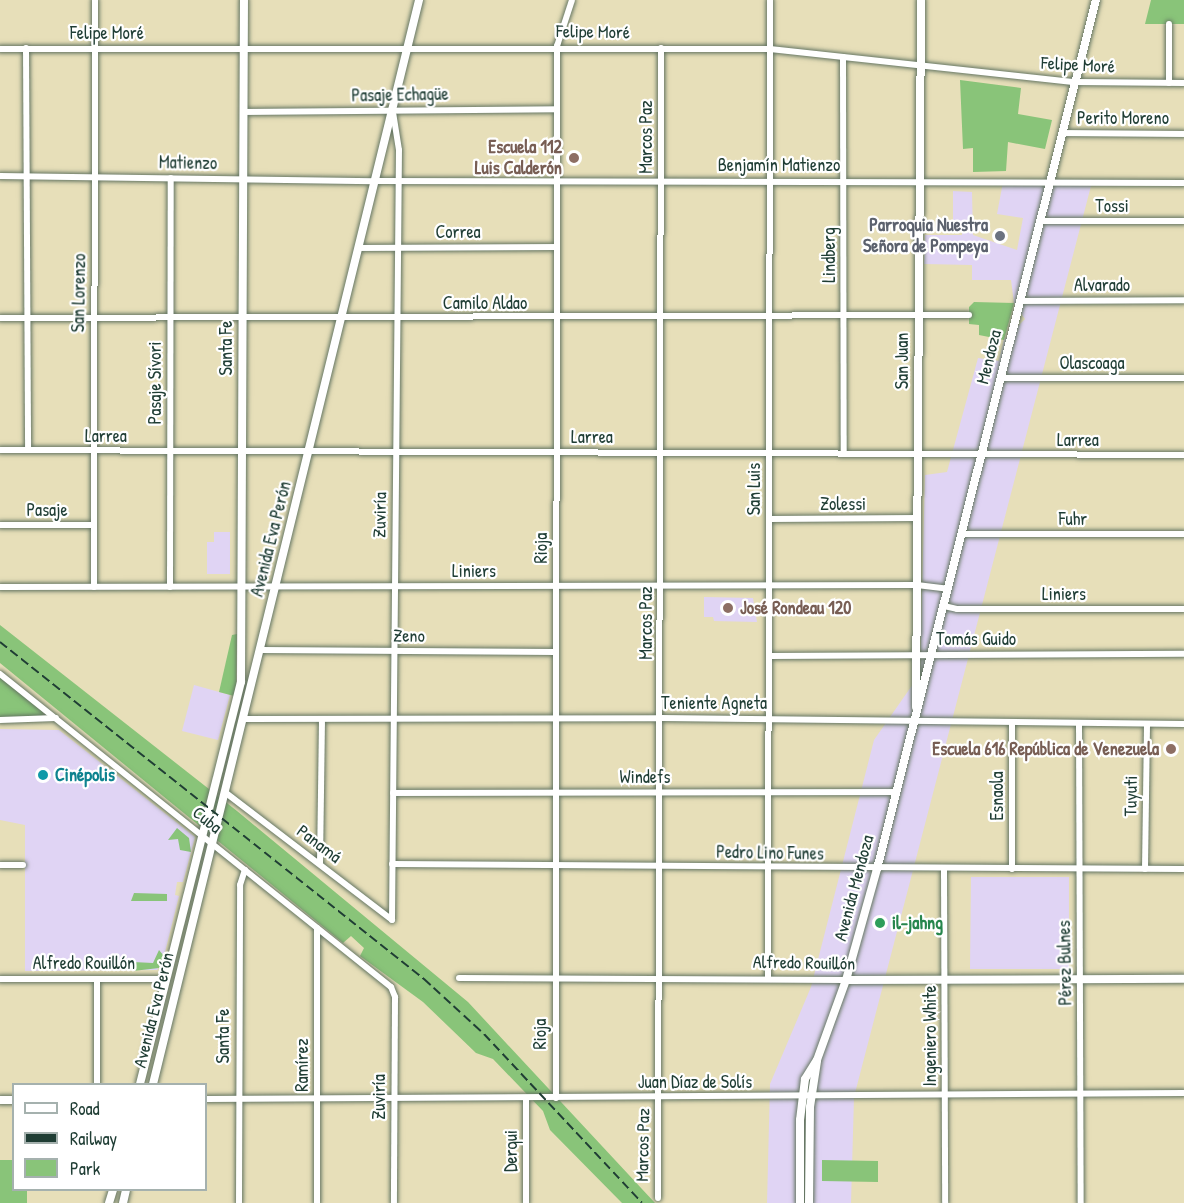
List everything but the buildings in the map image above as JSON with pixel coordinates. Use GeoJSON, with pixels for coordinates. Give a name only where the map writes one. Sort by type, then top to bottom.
{"type":"FeatureCollection","features":[{"type":"Feature","properties":{"kind":"main road","name":"Santa Fe"},"geometry":{"type":"LineString","coordinates":[[238,696],[241,587],[244,0]]}},
{"type":"Feature","properties":{"kind":"main road","name":"Avenida Eva Perón"},"geometry":{"type":"LineString","coordinates":[[153,1083],[245,719],[419,0]]}},
{"type":"Feature","properties":{"kind":"main road","name":"San Juan"},"geometry":{"type":"LineString","coordinates":[[915,723],[921,0]]}},
{"type":"Feature","properties":{"kind":"main road","name":"Mendoza"},"geometry":{"type":"LineString","coordinates":[[915,723],[1095,0]]}},
{"type":"Feature","properties":{"kind":"main road","name":"Avenida Eva Perón"},"geometry":{"type":"LineString","coordinates":[[140,1083],[238,696]]}},
{"type":"Feature","properties":{"kind":"main road","name":"Avenida Mendoza"},"geometry":{"type":"LineString","coordinates":[[800,1203],[802,1098],[805,1079],[817,1060],[846,980],[915,723]]}},
{"type":"Feature","properties":{"kind":"main road","name":"Alfredo Rouillón"},"geometry":{"type":"LineString","coordinates":[[846,980],[1184,979]]}},
{"type":"Feature","properties":{"kind":"main road","name":"Avenida Mendoza"},"geometry":{"type":"LineString","coordinates":[[809,1203],[812,1098],[817,1060]]}},
{"type":"Feature","properties":{"kind":"street","name":"San Lorenzo"},"geometry":{"type":"LineString","coordinates":[[94,587],[95,0]]}},
{"type":"Feature","properties":{"kind":"street","name":"Rioja"},"geometry":{"type":"LineString","coordinates":[[555,1098],[557,46],[572,0]]}},
{"type":"Feature","properties":{"kind":"street","name":"San Luis"},"geometry":{"type":"LineString","coordinates":[[768,979],[770,0]]}},
{"type":"Feature","properties":{"kind":"street"},"geometry":{"type":"LineString","coordinates":[[1168,24],[1169,83]]}},
{"type":"Feature","properties":{"kind":"street","name":"Felipe Moré"},"geometry":{"type":"LineString","coordinates":[[0,48],[557,46],[770,49],[1075,82],[1184,83]]}},
{"type":"Feature","properties":{"kind":"street"},"geometry":{"type":"LineString","coordinates":[[26,48],[28,450]]}},
{"type":"Feature","properties":{"kind":"street","name":"Marcos Paz"},"geometry":{"type":"LineString","coordinates":[[658,1198],[661,978],[661,48]]}},
{"type":"Feature","properties":{"kind":"street","name":"Lindberg"},"geometry":{"type":"LineString","coordinates":[[843,57],[844,453]]}},
{"type":"Feature","properties":{"kind":"street","name":"Pasaje Echagüe"},"geometry":{"type":"LineString","coordinates":[[244,112],[557,109]]}},
{"type":"Feature","properties":{"kind":"street","name":"Zuviría"},"geometry":{"type":"LineString","coordinates":[[392,110],[399,150],[392,920]]}},
{"type":"Feature","properties":{"kind":"street","name":"Perito Moreno"},"geometry":{"type":"LineString","coordinates":[[1062,133],[1184,134]]}},
{"type":"Feature","properties":{"kind":"street","name":"Matienzo"},"geometry":{"type":"LineString","coordinates":[[0,176],[375,181]]}},
{"type":"Feature","properties":{"kind":"street","name":"Pasaje Sívori"},"geometry":{"type":"LineString","coordinates":[[170,587],[171,178]]}},
{"type":"Feature","properties":{"kind":"street","name":"Benjamín Matienzo"},"geometry":{"type":"LineString","coordinates":[[375,181],[920,180],[1184,183]]}},
{"type":"Feature","properties":{"kind":"street","name":"Tossi"},"geometry":{"type":"LineString","coordinates":[[1040,221],[1184,221]]}},
{"type":"Feature","properties":{"kind":"street","name":"Correa"},"geometry":{"type":"LineString","coordinates":[[358,248],[557,247]]}},
{"type":"Feature","properties":{"kind":"street","name":"Alvarado"},"geometry":{"type":"LineString","coordinates":[[1020,301],[1184,300]]}},
{"type":"Feature","properties":{"kind":"street","name":"Camilo Aldao"},"geometry":{"type":"LineString","coordinates":[[0,318],[341,319],[969,315]]}},
{"type":"Feature","properties":{"kind":"street","name":"Olascoaga"},"geometry":{"type":"LineString","coordinates":[[1001,378],[1184,378]]}},
{"type":"Feature","properties":{"kind":"street","name":"Larrea"},"geometry":{"type":"LineString","coordinates":[[0,450],[1184,455]]}},
{"type":"Feature","properties":{"kind":"street","name":"Zolessi"},"geometry":{"type":"LineString","coordinates":[[769,519],[917,518]]}},
{"type":"Feature","properties":{"kind":"street","name":"Pasaje"},"geometry":{"type":"LineString","coordinates":[[0,525],[94,525]]}},
{"type":"Feature","properties":{"kind":"street","name":"Fuhr"},"geometry":{"type":"LineString","coordinates":[[962,534],[1184,534]]}},
{"type":"Feature","properties":{"kind":"street","name":"Liniers"},"geometry":{"type":"LineString","coordinates":[[0,588],[917,585],[948,589]]}},
{"type":"Feature","properties":{"kind":"street","name":"Liniers"},"geometry":{"type":"LineString","coordinates":[[944,606],[957,609],[1184,609]]}},
{"type":"Feature","properties":{"kind":"street","name":"Zeno"},"geometry":{"type":"LineString","coordinates":[[261,650],[556,652]]}},
{"type":"Feature","properties":{"kind":"street","name":"Tomás Guido"},"geometry":{"type":"LineString","coordinates":[[769,656],[1184,654]]}},
{"type":"Feature","properties":{"kind":"street","name":"Cuba"},"geometry":{"type":"LineString","coordinates":[[0,674],[394,991]]}},
{"type":"Feature","properties":{"kind":"street"},"geometry":{"type":"LineString","coordinates":[[0,720],[56,718]]}},
{"type":"Feature","properties":{"kind":"street","name":"Teniente Agneta"},"geometry":{"type":"LineString","coordinates":[[245,719],[769,718],[915,723],[1184,724]]}},
{"type":"Feature","properties":{"kind":"street"},"geometry":{"type":"LineString","coordinates":[[320,863],[322,719]]}},
{"type":"Feature","properties":{"kind":"street","name":"Esnaola"},"geometry":{"type":"LineString","coordinates":[[1012,723],[1012,869]]}},
{"type":"Feature","properties":{"kind":"street","name":"Pérez Bulnes"},"geometry":{"type":"LineString","coordinates":[[1079,723],[1081,1203]]}},
{"type":"Feature","properties":{"kind":"street","name":"Tuyuti"},"geometry":{"type":"LineString","coordinates":[[1145,869],[1147,723]]}},
{"type":"Feature","properties":{"kind":"street","name":"Windefs"},"geometry":{"type":"LineString","coordinates":[[393,793],[897,792]]}},
{"type":"Feature","properties":{"kind":"street","name":"Panamá"},"geometry":{"type":"LineString","coordinates":[[226,793],[392,920]]}},
{"type":"Feature","properties":{"kind":"street","name":"Pedro Lino Funes"},"geometry":{"type":"LineString","coordinates":[[392,864],[877,869],[1184,869]]}},
{"type":"Feature","properties":{"kind":"street"},"geometry":{"type":"LineString","coordinates":[[0,865],[23,865]]}},
{"type":"Feature","properties":{"kind":"street","name":"Ingeniero White"},"geometry":{"type":"LineString","coordinates":[[944,869],[945,1203]]}},
{"type":"Feature","properties":{"kind":"street","name":"Santa Fe"},"geometry":{"type":"LineString","coordinates":[[239,1203],[240,885],[245,870]]}},
{"type":"Feature","properties":{"kind":"street","name":"Ramírez"},"geometry":{"type":"LineString","coordinates":[[317,928],[317,1203]]}},
{"type":"Feature","properties":{"kind":"street","name":"Alfredo Rouillón"},"geometry":{"type":"LineString","coordinates":[[459,978],[846,980]]}},
{"type":"Feature","properties":{"kind":"street","name":"Alfredo Rouillón"},"geometry":{"type":"LineString","coordinates":[[0,979],[167,979]]}},
{"type":"Feature","properties":{"kind":"street"},"geometry":{"type":"LineString","coordinates":[[97,979],[97,1083]]}},
{"type":"Feature","properties":{"kind":"street","name":"Zuviría"},"geometry":{"type":"LineString","coordinates":[[394,991],[394,1203]]}},
{"type":"Feature","properties":{"kind":"street","name":"Juan Díaz de Solís"},"geometry":{"type":"LineString","coordinates":[[207,1099],[812,1098],[1184,1093]]}},
{"type":"Feature","properties":{"kind":"street","name":"Derqui"},"geometry":{"type":"LineString","coordinates":[[526,1098],[526,1203]]}},
{"type":"Feature","properties":{"kind":"shaded area"},"geometry":{"type":"Polygon","coordinates":[[[1003,182],[1092,182],[854,1097],[851,1203],[767,1203],[770,1084],[811,987],[874,740],[920,674],[925,475],[947,472],[978,358],[999,361],[1004,340],[1025,319],[1014,303],[1011,280],[972,280],[972,265],[924,264],[925,235],[962,235],[962,226],[953,226],[953,191],[972,192],[973,235],[1017,250],[1023,218],[997,214],[1003,182]]]}},
{"type":"Feature","properties":{"kind":"shaded area"},"geometry":{"type":"Polygon","coordinates":[[[214,532],[230,532],[230,574],[207,574],[207,542],[214,542],[214,532]]]}},
{"type":"Feature","properties":{"kind":"shaded area","name":"José Rondeau 120"},"geometry":{"type":"Polygon","coordinates":[[[704,597],[753,598],[757,622],[714,621],[713,617],[704,617],[704,597]]]}},
{"type":"Feature","properties":{"kind":"shaded area"},"geometry":{"type":"Polygon","coordinates":[[[194,685],[230,695],[218,740],[182,731],[194,685]]]}},
{"type":"Feature","properties":{"kind":"shaded area"},"geometry":{"type":"Polygon","coordinates":[[[0,729],[59,730],[195,837],[183,882],[177,882],[175,895],[179,896],[162,964],[157,970],[25,971],[25,825],[0,820],[0,729]]]}},
{"type":"Feature","properties":{"kind":"shaded area"},"geometry":{"type":"Polygon","coordinates":[[[971,877],[1069,877],[1069,969],[970,969],[971,877]]]}},
{"type":"Feature","properties":{"kind":"green space"},"geometry":{"type":"Polygon","coordinates":[[[1151,0],[1184,0],[1184,24],[1145,24],[1151,0]]]}},
{"type":"Feature","properties":{"kind":"green space"},"geometry":{"type":"Polygon","coordinates":[[[960,80],[1021,88],[1018,114],[1052,120],[1045,149],[1008,142],[1006,171],[973,172],[973,148],[963,149],[960,80]]]}},
{"type":"Feature","properties":{"kind":"green space"},"geometry":{"type":"Polygon","coordinates":[[[974,302],[1014,303],[1004,340],[979,335],[979,325],[969,324],[969,307],[974,302]]]}},
{"type":"Feature","properties":{"kind":"green space"},"geometry":{"type":"Polygon","coordinates":[[[0,625],[237,811],[468,1002],[655,1203],[622,1203],[550,1130],[543,1111],[493,1059],[476,1053],[423,1002],[360,956],[364,948],[351,936],[343,943],[0,663],[0,625]]]}},
{"type":"Feature","properties":{"kind":"green space"},"geometry":{"type":"Polygon","coordinates":[[[237,634],[234,696],[219,692],[232,635],[237,634]]]}},
{"type":"Feature","properties":{"kind":"green space"},"geometry":{"type":"Polygon","coordinates":[[[0,677],[43,712],[42,717],[0,718],[0,677]]]}},
{"type":"Feature","properties":{"kind":"green space"},"geometry":{"type":"Polygon","coordinates":[[[177,828],[189,838],[191,852],[180,850],[178,839],[168,840],[177,828]]]}},
{"type":"Feature","properties":{"kind":"green space"},"geometry":{"type":"Polygon","coordinates":[[[134,893],[167,894],[167,901],[131,901],[134,893]]]}},
{"type":"Feature","properties":{"kind":"green space"},"geometry":{"type":"Polygon","coordinates":[[[159,950],[164,956],[159,968],[133,971],[133,962],[153,963],[159,950]]]}},
{"type":"Feature","properties":{"kind":"green space"},"geometry":{"type":"Polygon","coordinates":[[[0,1160],[12,1160],[12,1191],[27,1191],[27,1203],[0,1203],[0,1160]]]}},
{"type":"Feature","properties":{"kind":"green space"},"geometry":{"type":"Polygon","coordinates":[[[822,1160],[878,1161],[878,1182],[822,1181],[822,1160]]]}},
{"type":"Feature","properties":{"kind":"railway"},"geometry":{"type":"LineString","coordinates":[[0,642],[424,979],[484,1034],[642,1203]]}},
{"type":"Feature","properties":{"kind":"place","name":"Escuela 112 Luis Calderón"},"geometry":{"type":"Point","coordinates":[574,158]}},
{"type":"Feature","properties":{"kind":"place","name":"Parroquia Nuestra Señora de Pompeya"},"geometry":{"type":"Point","coordinates":[1000,236]}},
{"type":"Feature","properties":{"kind":"place","name":"José Rondeau 120"},"geometry":{"type":"Point","coordinates":[728,608]}},
{"type":"Feature","properties":{"kind":"place","name":"Escuela 616 República de Venezuela"},"geometry":{"type":"Point","coordinates":[1171,749]}},
{"type":"Feature","properties":{"kind":"place","name":"Cinépolis"},"geometry":{"type":"Point","coordinates":[43,775]}},
{"type":"Feature","properties":{"kind":"place","name":"il-jahng"},"geometry":{"type":"Point","coordinates":[880,923]}}]}
